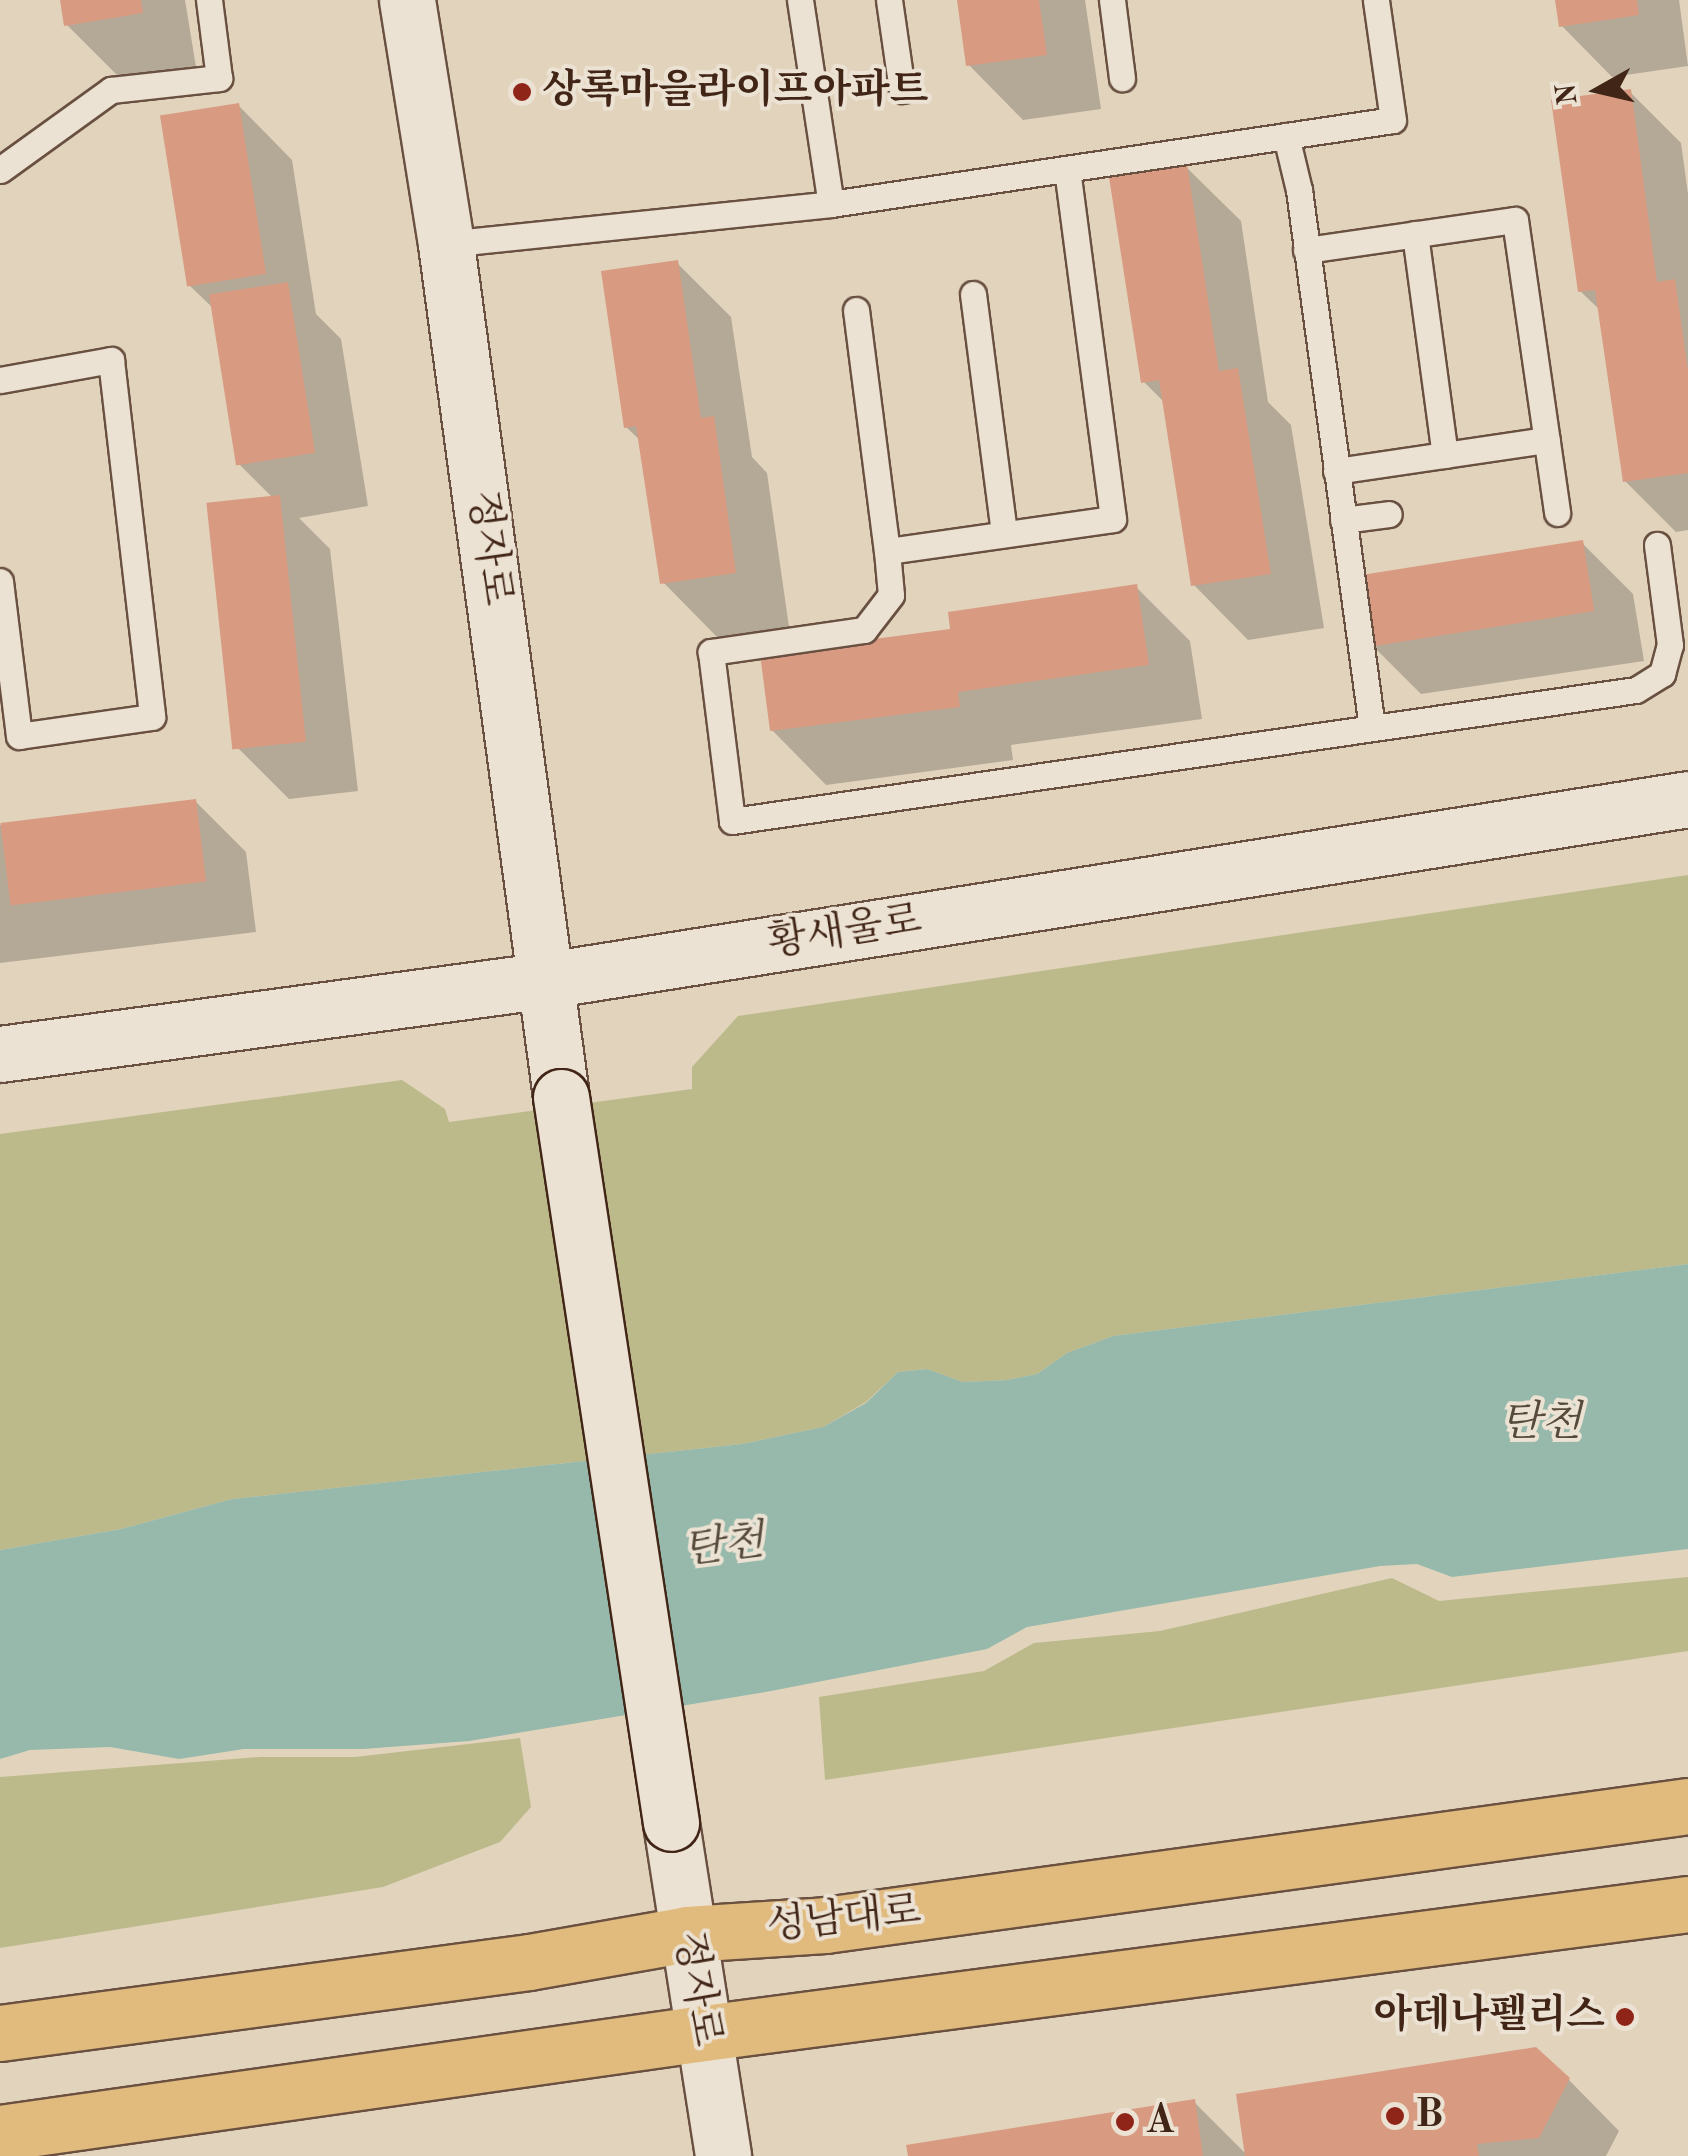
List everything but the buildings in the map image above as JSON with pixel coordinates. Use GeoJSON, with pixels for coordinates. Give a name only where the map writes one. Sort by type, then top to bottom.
{"type":"FeatureCollection","features":[{"type":"Feature","properties":{"kind":"main road","name":"성남대로"},"geometry":{"type":"LineString","coordinates":[[0,2033],[528,1962],[687,1934],[825,1925],[1688,1806]]}},
{"type":"Feature","properties":{"kind":"main road"},"geometry":{"type":"LineString","coordinates":[[0,2133],[704,2032],[1688,1904]]}},
{"type":"Feature","properties":{"kind":"street","name":"정자로"},"geometry":{"type":"LineString","coordinates":[[408,0],[446,244],[562,1097],[723,2156]]}},
{"type":"Feature","properties":{"kind":"street","name":"황새울로"},"geometry":{"type":"LineString","coordinates":[[0,1054],[547,980],[1688,799]]}},
{"type":"Feature","properties":{"kind":"lane"},"geometry":{"type":"LineString","coordinates":[[0,170],[111,90],[219,78],[210,0]]}},
{"type":"Feature","properties":{"kind":"lane"},"geometry":{"type":"LineString","coordinates":[[800,0],[831,204]]}},
{"type":"Feature","properties":{"kind":"lane"},"geometry":{"type":"LineString","coordinates":[[889,0],[902,90]]}},
{"type":"Feature","properties":{"kind":"lane"},"geometry":{"type":"LineString","coordinates":[[1112,0],[1122,78]]}},
{"type":"Feature","properties":{"kind":"lane"},"geometry":{"type":"LineString","coordinates":[[446,244],[831,204],[1393,120],[1376,0]]}},
{"type":"Feature","properties":{"kind":"lane"},"geometry":{"type":"LineString","coordinates":[[1286,136],[1299,190],[1372,728]]}},
{"type":"Feature","properties":{"kind":"lane"},"geometry":{"type":"LineString","coordinates":[[887,551],[1113,519],[1067,169]]}},
{"type":"Feature","properties":{"kind":"lane"},"geometry":{"type":"LineString","coordinates":[[1306,250],[1514,220],[1558,513]]}},
{"type":"Feature","properties":{"kind":"lane"},"geometry":{"type":"LineString","coordinates":[[1415,234],[1445,455]]}},
{"type":"Feature","properties":{"kind":"lane"},"geometry":{"type":"LineString","coordinates":[[973,294],[1004,534]]}},
{"type":"Feature","properties":{"kind":"lane"},"geometry":{"type":"LineString","coordinates":[[856,310],[892,595],[864,630],[711,652],[732,821],[1636,690],[1662,674],[1670,645],[1657,544]]}},
{"type":"Feature","properties":{"kind":"lane"},"geometry":{"type":"LineString","coordinates":[[0,380],[111,360],[152,718],[20,736],[0,581]]}},
{"type":"Feature","properties":{"kind":"lane"},"geometry":{"type":"LineString","coordinates":[[1336,471],[1547,440]]}},
{"type":"Feature","properties":{"kind":"lane"},"geometry":{"type":"LineString","coordinates":[[1344,520],[1390,514]]}},
{"type":"Feature","properties":{"kind":"shaded area"},"geometry":{"type":"Polygon","coordinates":[[[1688,875],[1688,1264],[1113,1336],[1067,1353],[1037,1374],[1007,1380],[963,1382],[927,1369],[898,1372],[866,1402],[823,1427],[742,1444],[232,1499],[121,1529],[0,1550],[0,1134],[402,1080],[445,1109],[449,1122],[692,1089],[692,1067],[738,1016],[1688,875]]]}},
{"type":"Feature","properties":{"kind":"shaded area"},"geometry":{"type":"Polygon","coordinates":[[[1688,1577],[1688,1651],[825,1780],[819,1697],[984,1671],[1034,1643],[1160,1631],[1392,1578],[1439,1601],[1688,1577]]]}},
{"type":"Feature","properties":{"kind":"shaded area"},"geometry":{"type":"Polygon","coordinates":[[[520,1738],[531,1807],[500,1842],[383,1887],[0,1948],[0,1777],[260,1757],[355,1757],[520,1738]]]}},
{"type":"Feature","properties":{"kind":"water","name":"탄천"},"geometry":{"type":"Polygon","coordinates":[[[1688,1264],[1688,1549],[1452,1577],[1417,1564],[1380,1566],[1027,1627],[987,1649],[771,1691],[469,1741],[363,1749],[244,1749],[179,1759],[110,1747],[30,1750],[0,1759],[0,1550],[121,1529],[232,1499],[742,1444],[823,1427],[866,1403],[898,1372],[927,1369],[963,1382],[1007,1380],[1037,1374],[1067,1353],[1113,1336],[1688,1264]]]}},
{"type":"Feature","properties":{"kind":"place","name":"상록마을라이프아파트"},"geometry":{"type":"Point","coordinates":[522,92]}},
{"type":"Feature","properties":{"kind":"place","name":"아데나펠리스"},"geometry":{"type":"Point","coordinates":[1625,2017]}},
{"type":"Feature","properties":{"kind":"place","name":"B"},"geometry":{"type":"Point","coordinates":[1395,2116]}},
{"type":"Feature","properties":{"kind":"place","name":"A"},"geometry":{"type":"Point","coordinates":[1125,2122]}}]}
